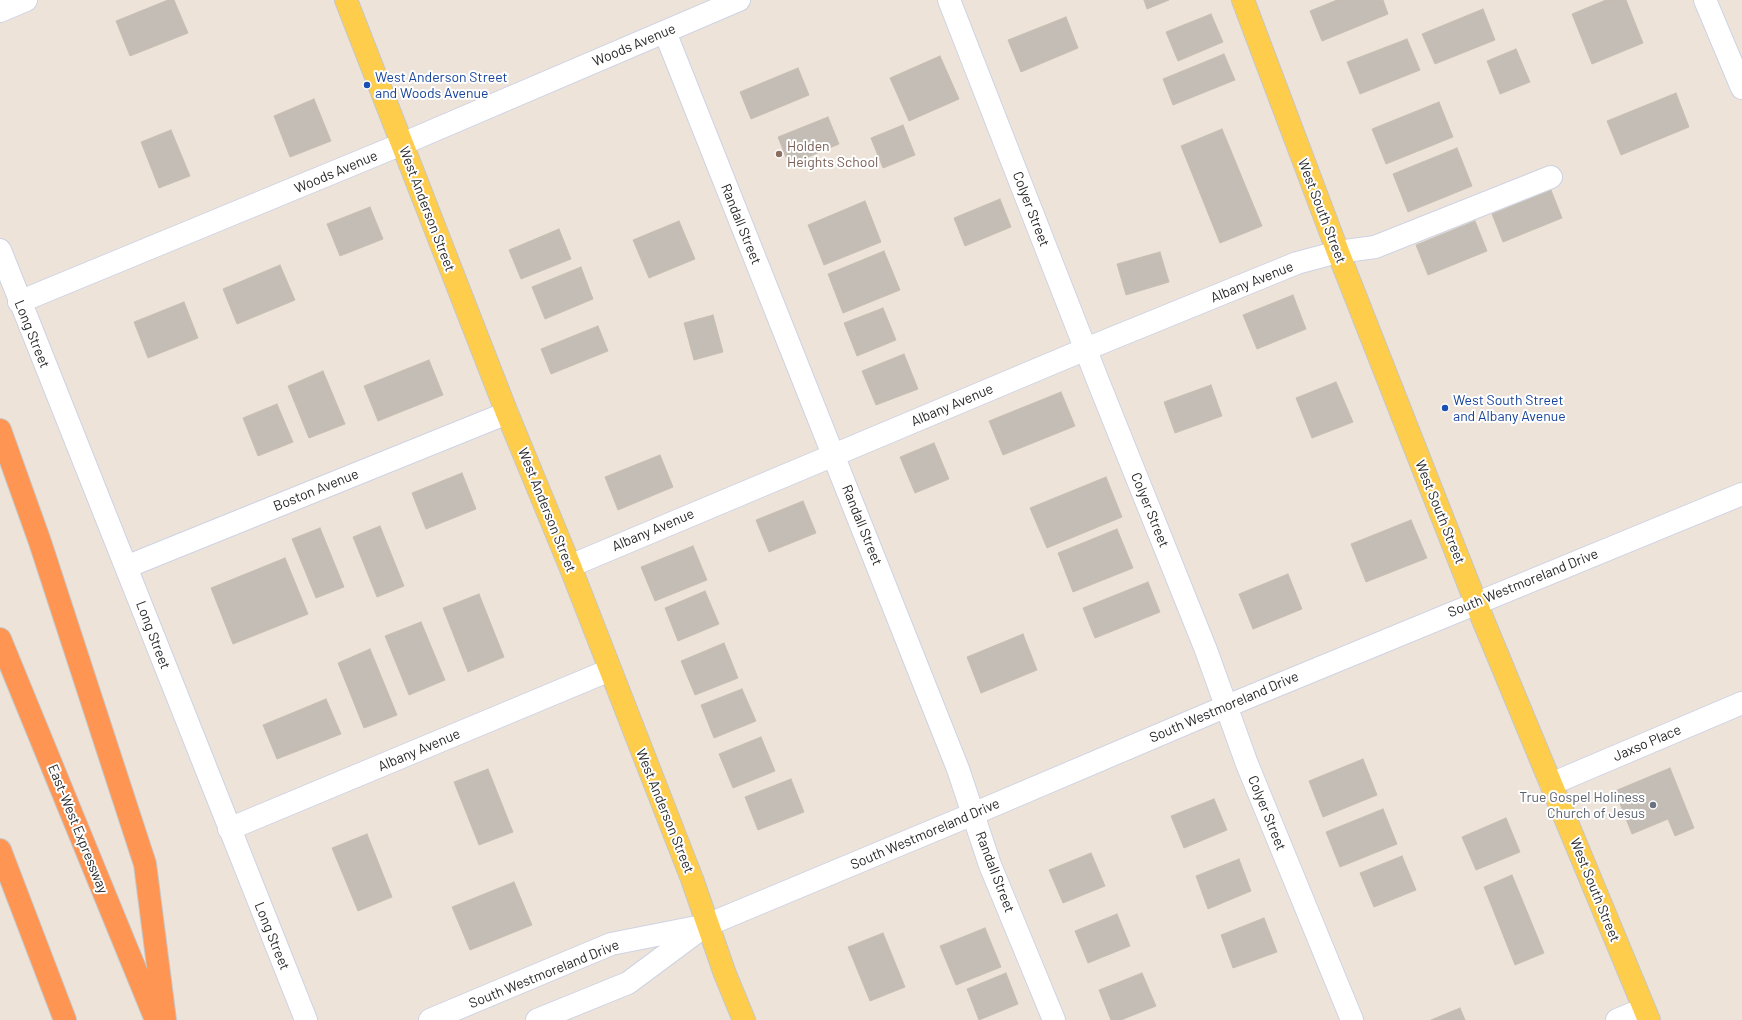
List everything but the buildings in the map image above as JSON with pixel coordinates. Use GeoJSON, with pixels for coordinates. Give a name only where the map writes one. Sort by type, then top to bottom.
{"type":"FeatureCollection","features":[{"type":"Feature","properties":{"kind":"highway"},"geometry":{"type":"LineString","coordinates":[[0,430],[40,542],[145,864],[165,1020]]}},
{"type":"Feature","properties":{"kind":"highway","name":"East-West Expressway"},"geometry":{"type":"LineString","coordinates":[[0,639],[156,1020]]}},
{"type":"Feature","properties":{"kind":"highway"},"geometry":{"type":"LineString","coordinates":[[0,850],[65,1020]]}},
{"type":"Feature","properties":{"kind":"main road","name":"West Anderson Street"},"geometry":{"type":"LineString","coordinates":[[346,0],[507,413],[570,566],[692,879],[707,925],[744,1020]]}},
{"type":"Feature","properties":{"kind":"main road","name":"West South Street"},"geometry":{"type":"LineString","coordinates":[[1243,0],[1338,252],[1476,602],[1647,1015]]}},
{"type":"Feature","properties":{"kind":"street"},"geometry":{"type":"LineString","coordinates":[[0,11],[26,0]]}},
{"type":"Feature","properties":{"kind":"street","name":"Woods Avenue"},"geometry":{"type":"LineString","coordinates":[[19,302],[402,144],[739,0]]}},
{"type":"Feature","properties":{"kind":"street","name":"Colyer Street"},"geometry":{"type":"LineString","coordinates":[[949,0],[1206,650],[1246,764],[1352,1020]]}},
{"type":"Feature","properties":{"kind":"street"},"geometry":{"type":"LineString","coordinates":[[1705,0],[1742,88]]}},
{"type":"Feature","properties":{"kind":"street","name":"Randall Street"},"geometry":{"type":"LineString","coordinates":[[665,32],[958,769],[990,865],[1054,1020]]}},
{"type":"Feature","properties":{"kind":"street","name":"Albany Avenue"},"geometry":{"type":"LineString","coordinates":[[570,566],[833,454],[1297,263],[1338,252],[1375,247],[1551,177]]}},
{"type":"Feature","properties":{"kind":"street","name":"Long Street"},"geometry":{"type":"LineString","coordinates":[[0,250],[19,302],[306,1020]]}},
{"type":"Feature","properties":{"kind":"street","name":"Boston Avenue"},"geometry":{"type":"LineString","coordinates":[[126,567],[507,413]]}},
{"type":"Feature","properties":{"kind":"street","name":"South Westmoreland Drive"},"geometry":{"type":"LineString","coordinates":[[430,1020],[611,944],[707,925],[1226,706],[1742,494]]}},
{"type":"Feature","properties":{"kind":"street","name":"Albany Avenue"},"geometry":{"type":"LineString","coordinates":[[229,829],[610,670]]}},
{"type":"Feature","properties":{"kind":"street","name":"Jaxso Place"},"geometry":{"type":"LineString","coordinates":[[1551,784],[1742,703]]}},
{"type":"Feature","properties":{"kind":"street","name":"South Westmoreland Drive"},"geometry":{"type":"LineString","coordinates":[[537,1020],[628,983],[707,925]]}},
{"type":"Feature","properties":{"kind":"street"},"geometry":{"type":"LineString","coordinates":[[1617,1020],[1647,1015]]}},
{"type":"Feature","properties":{"kind":"place","name":"West Anderson Street and Woods Avenue"},"geometry":{"type":"Point","coordinates":[367,85]}},
{"type":"Feature","properties":{"kind":"place","name":"Holden Heights School"},"geometry":{"type":"Point","coordinates":[779,154]}},
{"type":"Feature","properties":{"kind":"place","name":"West South Street and Albany Avenue"},"geometry":{"type":"Point","coordinates":[1445,408]}},
{"type":"Feature","properties":{"kind":"place","name":"True Gospel Holiness Church of Jesus"},"geometry":{"type":"Point","coordinates":[1653,805]}}]}
